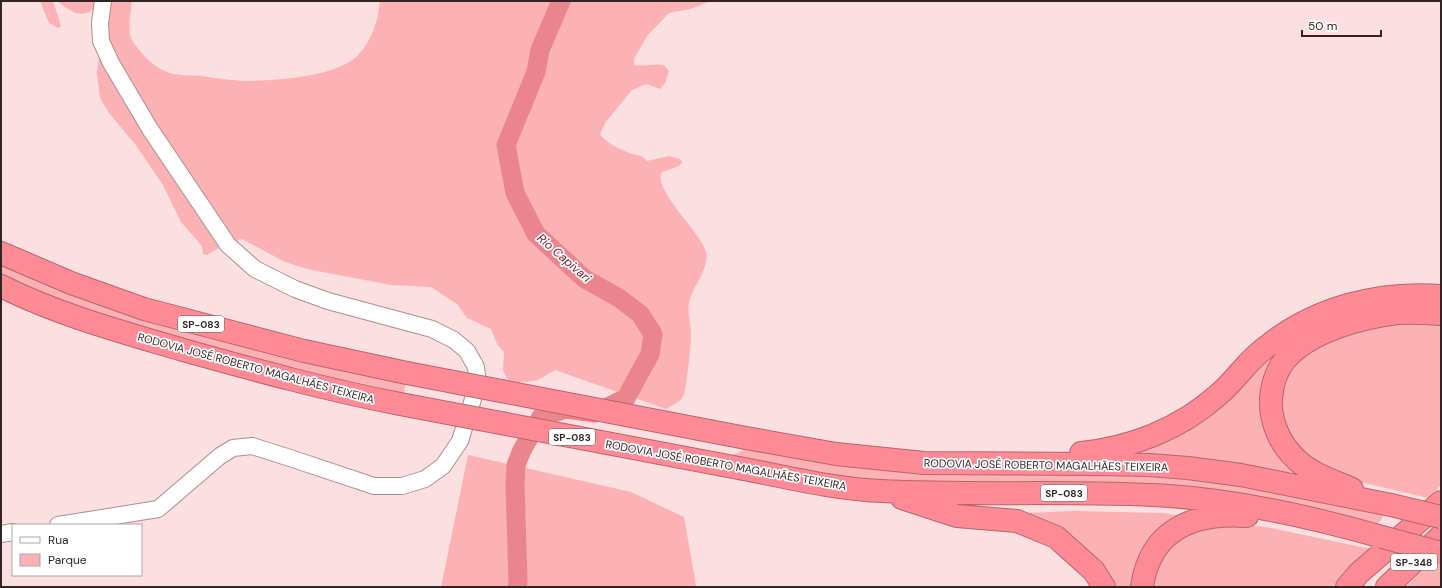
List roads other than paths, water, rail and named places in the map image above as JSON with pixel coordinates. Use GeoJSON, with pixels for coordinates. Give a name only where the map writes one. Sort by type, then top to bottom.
{"type":"FeatureCollection","features":[{"type":"Feature","properties":{"kind":"highway","name":"RODOVIA JOSÉ ROBERTO MAGALHÃES TEIXEIRA"},"geometry":{"type":"LineString","coordinates":[[1,253],[71,283],[144,309],[304,351],[407,373],[746,438],[836,454],[924,463],[1097,464],[1149,465],[1188,468],[1241,475],[1387,504],[1441,517]]}},
{"type":"Feature","properties":{"kind":"highway","name":"RODOVIA JOSÉ ROBERTO MAGALHÃES TEIXEIRA"},"geometry":{"type":"LineString","coordinates":[[1,286],[47,306],[131,335],[345,393],[821,484],[880,491],[994,494],[1070,493],[1170,496],[1218,501],[1326,521],[1441,553]]}},
{"type":"Feature","properties":{"kind":"highway"},"geometry":{"type":"LineString","coordinates":[[976,464],[1096,452],[1120,447],[1146,438],[1168,430],[1202,408],[1228,386],[1264,348],[1296,326],[1335,309],[1373,298],[1409,294],[1441,296]]}},
{"type":"Feature","properties":{"kind":"highway"},"geometry":{"type":"LineString","coordinates":[[1387,504],[1312,471],[1297,460],[1289,451],[1280,436],[1272,418],[1272,390],[1275,378],[1285,360],[1296,349],[1330,330],[1361,320],[1400,313],[1441,314]]}},
{"type":"Feature","properties":{"kind":"highway"},"geometry":{"type":"LineString","coordinates":[[880,491],[957,516],[1017,521],[1056,537],[1094,571],[1104,587]]}},
{"type":"Feature","properties":{"kind":"highway"},"geometry":{"type":"LineString","coordinates":[[1347,587],[1359,573],[1441,502]]}},
{"type":"Feature","properties":{"kind":"highway"},"geometry":{"type":"LineString","coordinates":[[1142,587],[1147,566],[1155,550],[1165,538],[1177,528],[1192,521],[1207,517],[1245,516],[1375,535]]}},
{"type":"Feature","properties":{"kind":"highway","name":"SP-348"},"geometry":{"type":"LineString","coordinates":[[1387,587],[1441,536]]}},
{"type":"Feature","properties":{"kind":"street"},"geometry":{"type":"LineString","coordinates":[[64,524],[158,509],[220,456],[233,448],[252,446],[374,486],[402,486],[425,479],[443,466],[460,440],[478,383],[476,368],[467,351],[454,340],[432,329],[328,301],[295,289],[255,269],[228,245],[154,135],[111,63],[101,41],[100,23],[103,1]]}},
{"type":"Feature","properties":{"kind":"street"},"geometry":{"type":"LineString","coordinates":[[1,534],[12,532]]}},
{"type":"Feature","properties":{"kind":"waterway","name":"Rio Capivari"},"geometry":{"type":"LineString","coordinates":[[517,587],[515,486],[516,465],[522,450],[541,417],[566,409],[595,413],[626,398],[650,354],[653,334],[640,314],[619,298],[585,279],[536,234],[515,193],[506,145],[536,72],[540,50],[561,1]]}}]}
